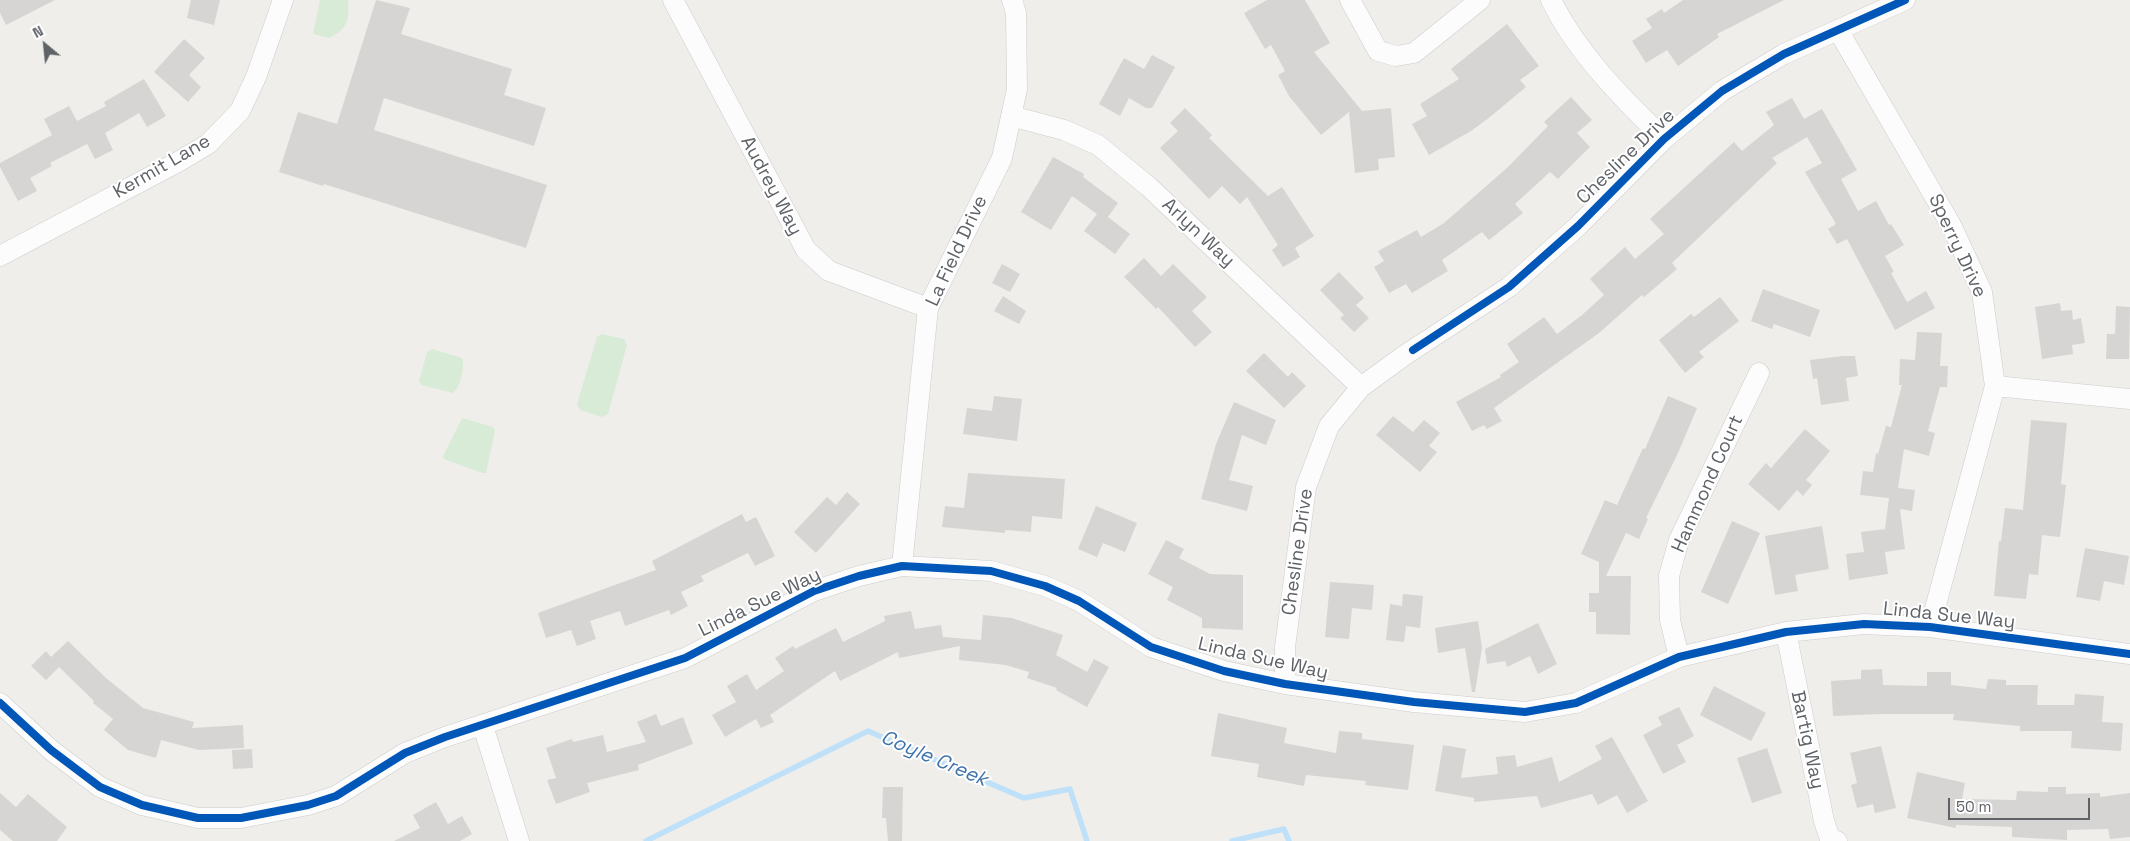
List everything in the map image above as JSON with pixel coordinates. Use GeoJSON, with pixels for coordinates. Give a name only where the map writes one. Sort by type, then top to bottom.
{"type":"FeatureCollection","features":[{"type":"Feature","properties":{"kind":"street","name":"Kermit Lane"},"geometry":{"type":"LineString","coordinates":[[0,256],[178,162],[208,144],[240,110],[256,77],[283,0]]}},
{"type":"Feature","properties":{"kind":"street","name":"Audrey Way"},"geometry":{"type":"LineString","coordinates":[[673,0],[806,250],[829,271],[928,308]]}},
{"type":"Feature","properties":{"kind":"street","name":"La Field Drive"},"geometry":{"type":"LineString","coordinates":[[902,566],[928,308],[1002,158],[1017,89],[1016,13],[1012,0]]}},
{"type":"Feature","properties":{"kind":"street"},"geometry":{"type":"LineString","coordinates":[[1350,0],[1378,51],[1396,56],[1414,53],[1480,0]]}},
{"type":"Feature","properties":{"kind":"street"},"geometry":{"type":"LineString","coordinates":[[1550,0],[1567,31],[1633,109],[1664,139]]}},
{"type":"Feature","properties":{"kind":"street","name":"Chesline Drive"},"geometry":{"type":"LineString","coordinates":[[1285,684],[1285,648],[1306,487],[1329,426],[1361,387],[1405,355],[1509,287],[1578,226],[1664,139],[1722,91],[1784,54],[1905,0]]}},
{"type":"Feature","properties":{"kind":"street","name":"Sperry Drive"},"geometry":{"type":"LineString","coordinates":[[1838,30],[1951,225],[1982,292],[1995,386],[1930,627]]}},
{"type":"Feature","properties":{"kind":"street","name":"Arlyn Way"},"geometry":{"type":"LineString","coordinates":[[1011,116],[1064,130],[1098,145],[1149,187],[1361,387]]}},
{"type":"Feature","properties":{"kind":"street","name":"Hammond Court"},"geometry":{"type":"LineString","coordinates":[[1678,657],[1670,620],[1668,576],[1679,540],[1759,373]]}},
{"type":"Feature","properties":{"kind":"street"},"geometry":{"type":"LineString","coordinates":[[1995,386],[2130,399]]}},
{"type":"Feature","properties":{"kind":"street","name":"Linda Sue Way"},"geometry":{"type":"LineString","coordinates":[[0,702],[50,750],[100,787],[142,805],[198,818],[241,818],[308,805],[336,796],[405,753],[445,737],[685,658],[814,591],[859,576],[902,566],[991,571],[1045,586],[1079,601],[1151,647],[1224,671],[1285,684],[1414,702],[1526,712],[1576,703],[1678,657],[1786,632],[1864,624],[1930,627],[2130,654]]}},
{"type":"Feature","properties":{"kind":"street","name":"Bartig Way"},"geometry":{"type":"LineString","coordinates":[[1786,632],[1824,821],[1830,839],[1837,841]]}},
{"type":"Feature","properties":{"kind":"street"},"geometry":{"type":"LineString","coordinates":[[482,726],[519,841]]}},
{"type":"Feature","properties":{"kind":"green space"},"geometry":{"type":"Polygon","coordinates":[[[320,0],[348,0],[348,18],[344,27],[336,35],[329,38],[313,34],[320,0]]]}},
{"type":"Feature","properties":{"kind":"green space"},"geometry":{"type":"Polygon","coordinates":[[[602,334],[624,339],[627,345],[608,414],[602,417],[580,410],[577,404],[597,337],[602,334]]]}},
{"type":"Feature","properties":{"kind":"green space"},"geometry":{"type":"Polygon","coordinates":[[[432,349],[462,358],[462,377],[453,393],[422,385],[419,382],[427,352],[432,349]]]}},
{"type":"Feature","properties":{"kind":"green space"},"geometry":{"type":"Polygon","coordinates":[[[462,418],[493,427],[495,431],[486,473],[444,459],[443,456],[462,418]]]}},
{"type":"Feature","properties":{"kind":"building"},"geometry":{"type":"Polygon","coordinates":[[[0,0],[55,0],[6,25],[0,13],[0,0]]]}},
{"type":"Feature","properties":{"kind":"building"},"geometry":{"type":"Polygon","coordinates":[[[191,0],[220,0],[214,25],[187,18],[191,0]]]}},
{"type":"Feature","properties":{"kind":"building"},"geometry":{"type":"Polygon","coordinates":[[[376,0],[410,8],[401,34],[512,69],[504,95],[546,108],[534,146],[384,98],[374,130],[547,185],[526,248],[324,184],[323,186],[279,172],[298,112],[337,124],[376,0]]]}},
{"type":"Feature","properties":{"kind":"building"},"geometry":{"type":"Polygon","coordinates":[[[1267,0],[1305,0],[1330,43],[1314,52],[1362,111],[1391,108],[1395,157],[1378,159],[1379,170],[1355,173],[1349,112],[1321,135],[1289,96],[1278,75],[1285,71],[1271,45],[1265,49],[1244,13],[1267,0]]]}},
{"type":"Feature","properties":{"kind":"building"},"geometry":{"type":"Polygon","coordinates":[[[1683,0],[1784,0],[1717,34],[1719,37],[1678,66],[1667,50],[1646,63],[1632,41],[1652,28],[1646,19],[1662,9],[1664,13],[1683,0]]]}},
{"type":"Feature","properties":{"kind":"building"},"geometry":{"type":"Polygon","coordinates":[[[1507,24],[1539,66],[1520,80],[1526,87],[1490,117],[1471,131],[1429,155],[1412,124],[1427,116],[1420,104],[1459,79],[1451,69],[1507,24]]]}},
{"type":"Feature","properties":{"kind":"building"},"geometry":{"type":"Polygon","coordinates":[[[184,39],[205,58],[189,75],[201,87],[188,102],[154,72],[184,39]]]}},
{"type":"Feature","properties":{"kind":"building"},"geometry":{"type":"Polygon","coordinates":[[[1152,55],[1175,67],[1152,108],[1146,108],[1129,98],[1120,116],[1099,104],[1124,58],[1144,69],[1152,55]]]}},
{"type":"Feature","properties":{"kind":"building"},"geometry":{"type":"Polygon","coordinates":[[[144,79],[166,116],[147,127],[139,113],[105,133],[113,150],[95,159],[87,144],[50,163],[52,166],[30,178],[37,191],[18,201],[0,167],[0,163],[52,135],[44,119],[69,106],[77,121],[106,106],[104,102],[144,79]]]}},
{"type":"Feature","properties":{"kind":"building"},"geometry":{"type":"Polygon","coordinates":[[[1571,97],[1592,120],[1577,133],[1590,147],[1558,179],[1550,172],[1515,204],[1523,213],[1489,240],[1482,232],[1442,260],[1448,271],[1412,293],[1406,284],[1389,293],[1374,267],[1384,261],[1378,251],[1417,230],[1421,237],[1444,223],[1508,167],[1548,126],[1544,122],[1571,97]]]}},
{"type":"Feature","properties":{"kind":"building"},"geometry":{"type":"Polygon","coordinates":[[[1792,98],[1804,119],[1822,109],[1857,170],[1841,179],[1858,211],[1876,201],[1889,225],[1891,224],[1904,245],[1885,256],[1894,272],[1891,273],[1907,302],[1926,291],[1935,308],[1895,330],[1847,239],[1837,244],[1828,229],[1836,224],[1805,172],[1822,163],[1807,137],[1772,158],[1777,163],[1672,263],[1677,269],[1644,297],[1642,295],[1599,333],[1494,408],[1502,421],[1487,429],[1484,425],[1472,431],[1456,402],[1501,377],[1500,375],[1519,362],[1507,344],[1544,317],[1557,334],[1582,315],[1604,295],[1590,279],[1625,247],[1635,259],[1664,234],[1650,219],[1734,142],[1742,151],[1774,125],[1766,112],[1792,98]]]}},
{"type":"Feature","properties":{"kind":"building"},"geometry":{"type":"Polygon","coordinates":[[[1185,108],[1212,135],[1209,138],[1268,196],[1282,187],[1314,236],[1295,248],[1300,257],[1283,267],[1272,250],[1278,245],[1247,197],[1240,204],[1222,186],[1209,199],[1160,148],[1178,131],[1170,123],[1185,108]]]}},
{"type":"Feature","properties":{"kind":"building"},"geometry":{"type":"Polygon","coordinates":[[[1053,157],[1084,174],[1083,177],[1118,203],[1108,217],[1130,234],[1115,254],[1084,231],[1097,214],[1072,196],[1051,230],[1021,212],[1053,157]]]}},
{"type":"Feature","properties":{"kind":"building"},"geometry":{"type":"Polygon","coordinates":[[[1144,258],[1161,276],[1173,264],[1207,297],[1192,311],[1212,332],[1195,347],[1158,307],[1156,309],[1124,277],[1144,258]]]}},
{"type":"Feature","properties":{"kind":"building"},"geometry":{"type":"Polygon","coordinates":[[[1002,264],[1020,274],[1010,292],[992,283],[1002,264]]]}},
{"type":"Feature","properties":{"kind":"building"},"geometry":{"type":"Polygon","coordinates":[[[1339,272],[1364,298],[1356,305],[1369,318],[1354,332],[1340,318],[1344,315],[1320,290],[1339,272]]]}},
{"type":"Feature","properties":{"kind":"building"},"geometry":{"type":"Polygon","coordinates":[[[1763,289],[1820,310],[1810,337],[1774,324],[1772,329],[1751,321],[1763,289]]]}},
{"type":"Feature","properties":{"kind":"building"},"geometry":{"type":"Polygon","coordinates":[[[1003,296],[1026,311],[1019,324],[994,311],[1003,296]]]}},
{"type":"Feature","properties":{"kind":"building"},"geometry":{"type":"Polygon","coordinates":[[[1720,297],[1739,321],[1699,352],[1704,357],[1685,373],[1659,340],[1691,314],[1694,317],[1720,297]]]}},
{"type":"Feature","properties":{"kind":"building"},"geometry":{"type":"Polygon","coordinates":[[[2060,303],[2061,311],[2072,310],[2073,320],[2081,318],[2085,343],[2072,345],[2073,354],[2042,359],[2035,307],[2060,303]]]}},
{"type":"Feature","properties":{"kind":"building"},"geometry":{"type":"Polygon","coordinates":[[[2116,306],[2130,307],[2129,359],[2106,359],[2107,334],[2115,334],[2116,306]]]}},
{"type":"Feature","properties":{"kind":"building"},"geometry":{"type":"Polygon","coordinates":[[[1917,332],[1942,333],[1940,366],[1948,366],[1947,387],[1940,387],[1928,431],[1935,433],[1929,456],[1904,449],[1898,488],[1915,490],[1912,511],[1900,509],[1905,549],[1885,552],[1888,574],[1849,580],[1846,554],[1864,552],[1861,532],[1885,529],[1889,498],[1860,495],[1863,471],[1873,472],[1876,453],[1878,454],[1886,426],[1891,427],[1902,385],[1899,385],[1900,359],[1915,360],[1917,332]]]}},
{"type":"Feature","properties":{"kind":"building"},"geometry":{"type":"Polygon","coordinates":[[[1264,353],[1288,377],[1292,372],[1306,386],[1284,408],[1246,371],[1264,353]]]}},
{"type":"Feature","properties":{"kind":"building"},"geometry":{"type":"Polygon","coordinates":[[[1855,356],[1858,376],[1846,378],[1849,401],[1821,405],[1817,378],[1813,379],[1810,360],[1855,356]]]}},
{"type":"Feature","properties":{"kind":"building"},"geometry":{"type":"Polygon","coordinates":[[[994,396],[1022,399],[1017,441],[963,434],[967,408],[992,411],[994,396]]]}},
{"type":"Feature","properties":{"kind":"building"},"geometry":{"type":"Polygon","coordinates":[[[1668,396],[1697,408],[1678,453],[1646,518],[1648,519],[1639,539],[1626,533],[1606,576],[1631,576],[1630,635],[1596,634],[1596,612],[1589,612],[1589,593],[1599,593],[1599,562],[1581,554],[1605,500],[1617,505],[1643,448],[1645,449],[1668,396]]]}},
{"type":"Feature","properties":{"kind":"building"},"geometry":{"type":"Polygon","coordinates":[[[1234,402],[1276,420],[1266,445],[1242,435],[1229,480],[1253,486],[1247,511],[1201,499],[1216,444],[1234,402]]]}},
{"type":"Feature","properties":{"kind":"building"},"geometry":{"type":"Polygon","coordinates":[[[1393,416],[1413,432],[1424,420],[1440,433],[1429,446],[1437,452],[1420,472],[1376,435],[1393,416]]]}},
{"type":"Feature","properties":{"kind":"building"},"geometry":{"type":"Polygon","coordinates":[[[2031,420],[2067,423],[2061,484],[2066,485],[2060,537],[2042,535],[2038,575],[2029,574],[2026,599],[1994,596],[1999,541],[2001,541],[2005,508],[2023,510],[2031,420]]]}},
{"type":"Feature","properties":{"kind":"building"},"geometry":{"type":"Polygon","coordinates":[[[1805,429],[1830,451],[1806,480],[1812,485],[1803,496],[1797,490],[1779,511],[1748,484],[1766,463],[1771,468],[1805,429]]]}},
{"type":"Feature","properties":{"kind":"building"},"geometry":{"type":"Polygon","coordinates":[[[968,473],[1065,479],[1062,519],[1032,516],[1031,532],[1005,530],[1005,533],[942,527],[945,506],[964,508],[968,473]]]}},
{"type":"Feature","properties":{"kind":"building"},"geometry":{"type":"Polygon","coordinates":[[[847,492],[860,504],[816,553],[794,532],[827,497],[836,505],[847,492]]]}},
{"type":"Feature","properties":{"kind":"building"},"geometry":{"type":"Polygon","coordinates":[[[1096,506],[1137,523],[1125,552],[1103,543],[1097,557],[1078,549],[1096,506]]]}},
{"type":"Feature","properties":{"kind":"building"},"geometry":{"type":"Polygon","coordinates":[[[742,514],[746,522],[756,517],[775,556],[755,566],[748,553],[701,576],[704,581],[681,592],[688,606],[671,615],[669,610],[625,626],[620,611],[590,621],[596,639],[577,646],[571,630],[546,638],[538,613],[656,570],[652,561],[742,514]]]}},
{"type":"Feature","properties":{"kind":"building"},"geometry":{"type":"Polygon","coordinates":[[[1732,521],[1760,533],[1728,604],[1701,592],[1732,521]]]}},
{"type":"Feature","properties":{"kind":"building"},"geometry":{"type":"Polygon","coordinates":[[[1822,526],[1829,569],[1795,575],[1798,591],[1775,595],[1765,536],[1822,526]]]}},
{"type":"Feature","properties":{"kind":"building"},"geometry":{"type":"Polygon","coordinates":[[[1166,540],[1184,549],[1179,558],[1210,574],[1243,575],[1243,630],[1202,628],[1202,618],[1167,600],[1173,587],[1148,574],[1166,540]]]}},
{"type":"Feature","properties":{"kind":"building"},"geometry":{"type":"Polygon","coordinates":[[[2085,548],[2129,556],[2124,585],[2104,581],[2100,601],[2076,597],[2085,548]]]}},
{"type":"Feature","properties":{"kind":"building"},"geometry":{"type":"Polygon","coordinates":[[[1330,582],[1374,585],[1372,610],[1352,608],[1349,639],[1325,637],[1330,582]]]}},
{"type":"Feature","properties":{"kind":"building"},"geometry":{"type":"Polygon","coordinates":[[[1403,594],[1423,596],[1420,628],[1406,626],[1404,642],[1386,640],[1390,604],[1402,606],[1403,594]]]}},
{"type":"Feature","properties":{"kind":"building"},"geometry":{"type":"Polygon","coordinates":[[[911,611],[915,629],[941,625],[943,637],[981,640],[983,615],[1012,618],[1063,635],[1056,655],[1087,672],[1094,659],[1109,667],[1087,707],[1056,690],[1057,688],[1027,678],[1029,672],[1006,665],[959,660],[960,646],[899,658],[898,652],[840,681],[835,671],[770,715],[774,722],[761,728],[756,719],[725,737],[712,715],[736,702],[727,686],[747,674],[756,690],[784,671],[775,658],[793,646],[795,649],[836,628],[843,642],[885,621],[884,616],[911,611]]]}},
{"type":"Feature","properties":{"kind":"building"},"geometry":{"type":"Polygon","coordinates":[[[1478,621],[1482,648],[1475,692],[1472,692],[1465,648],[1438,653],[1435,628],[1478,621]]]}},
{"type":"Feature","properties":{"kind":"building"},"geometry":{"type":"Polygon","coordinates":[[[1538,623],[1557,664],[1538,674],[1530,656],[1507,667],[1505,661],[1487,664],[1485,649],[1538,623]]]}},
{"type":"Feature","properties":{"kind":"building"},"geometry":{"type":"Polygon","coordinates":[[[68,641],[106,678],[143,708],[194,722],[192,728],[243,725],[244,748],[199,750],[161,740],[156,758],[128,750],[104,730],[113,719],[93,703],[94,701],[59,667],[46,680],[31,666],[46,651],[51,657],[68,641]]]}},
{"type":"Feature","properties":{"kind":"building"},"geometry":{"type":"Polygon","coordinates":[[[1882,669],[1883,685],[1927,686],[1927,672],[1951,672],[1951,685],[1986,689],[1988,679],[2006,680],[2006,685],[2038,685],[2037,705],[2074,705],[2075,694],[2104,696],[2102,722],[2123,723],[2121,751],[2071,748],[2072,731],[2020,731],[2020,726],[1953,720],[1954,714],[1833,716],[1831,681],[1861,679],[1861,670],[1882,669]]]}},
{"type":"Feature","properties":{"kind":"building"},"geometry":{"type":"Polygon","coordinates":[[[1714,686],[1766,713],[1751,741],[1700,715],[1714,686]]]}},
{"type":"Feature","properties":{"kind":"building"},"geometry":{"type":"Polygon","coordinates":[[[1679,707],[1694,736],[1677,745],[1686,762],[1663,774],[1643,735],[1662,725],[1658,717],[1679,707]]]}},
{"type":"Feature","properties":{"kind":"building"},"geometry":{"type":"Polygon","coordinates":[[[1218,713],[1287,728],[1284,743],[1336,753],[1339,731],[1362,733],[1362,739],[1414,745],[1408,790],[1365,785],[1366,781],[1306,775],[1304,786],[1257,777],[1259,764],[1211,756],[1218,713]]]}},
{"type":"Feature","properties":{"kind":"building"},"geometry":{"type":"Polygon","coordinates":[[[656,714],[661,726],[683,717],[693,744],[638,765],[639,770],[587,783],[590,792],[556,804],[547,780],[556,778],[546,748],[572,739],[573,742],[603,735],[607,752],[646,742],[637,722],[656,714]]]}},
{"type":"Feature","properties":{"kind":"building"},"geometry":{"type":"Polygon","coordinates":[[[1612,737],[1648,801],[1627,813],[1617,795],[1598,805],[1592,794],[1541,808],[1537,796],[1474,802],[1474,798],[1435,791],[1443,745],[1466,749],[1461,778],[1498,774],[1496,757],[1515,755],[1517,767],[1552,757],[1559,782],[1602,759],[1595,746],[1612,737]]]}},
{"type":"Feature","properties":{"kind":"building"},"geometry":{"type":"Polygon","coordinates":[[[1881,746],[1896,808],[1875,813],[1873,804],[1857,808],[1851,785],[1857,783],[1850,753],[1881,746]]]}},
{"type":"Feature","properties":{"kind":"building"},"geometry":{"type":"Polygon","coordinates":[[[1767,748],[1782,793],[1752,803],[1737,758],[1767,748]]]}},
{"type":"Feature","properties":{"kind":"building"},"geometry":{"type":"Polygon","coordinates":[[[252,749],[253,768],[233,769],[232,750],[252,749]]]}},
{"type":"Feature","properties":{"kind":"building"},"geometry":{"type":"Polygon","coordinates":[[[1917,772],[1965,783],[1962,799],[2016,800],[2017,791],[2048,792],[2048,787],[2066,787],[2066,794],[2100,793],[2100,797],[2130,793],[2130,837],[2110,839],[2108,829],[2067,830],[2067,840],[2012,837],[2012,827],[1956,825],[1956,828],[1907,818],[1917,772]]]}},
{"type":"Feature","properties":{"kind":"building"},"geometry":{"type":"Polygon","coordinates":[[[883,787],[903,787],[902,841],[888,841],[886,818],[882,818],[883,787]]]}},
{"type":"Feature","properties":{"kind":"building"},"geometry":{"type":"Polygon","coordinates":[[[0,793],[16,807],[28,794],[67,827],[57,841],[13,841],[0,830],[0,793]]]}},
{"type":"Feature","properties":{"kind":"building"},"geometry":{"type":"Polygon","coordinates":[[[436,802],[448,824],[462,816],[472,834],[460,841],[394,841],[420,828],[413,815],[436,802]]]}},
{"type":"Feature","properties":{"kind":"waterway","name":"Coyle Creek"},"geometry":{"type":"LineString","coordinates":[[646,841],[868,731],[1024,798],[1070,789],[1087,841]]}},
{"type":"Feature","properties":{"kind":"waterway","name":"Coyle Creek"},"geometry":{"type":"LineString","coordinates":[[1232,841],[1284,829],[1289,841]]}},
{"type":"Feature","properties":{"kind":"cycle path"},"geometry":{"type":"LineString","coordinates":[[1413,350],[1509,287],[1578,226],[1664,139],[1722,91],[1784,54],[1905,0]]}},
{"type":"Feature","properties":{"kind":"cycle path"},"geometry":{"type":"LineString","coordinates":[[0,703],[51,750],[100,787],[142,805],[198,818],[241,818],[308,805],[336,796],[405,753],[445,737],[685,658],[814,591],[859,576],[902,566],[991,571],[1045,586],[1079,601],[1151,647],[1224,671],[1285,684],[1414,702],[1525,712],[1576,703],[1679,657],[1786,632],[1864,624],[1930,627],[2130,654]]}}]}
